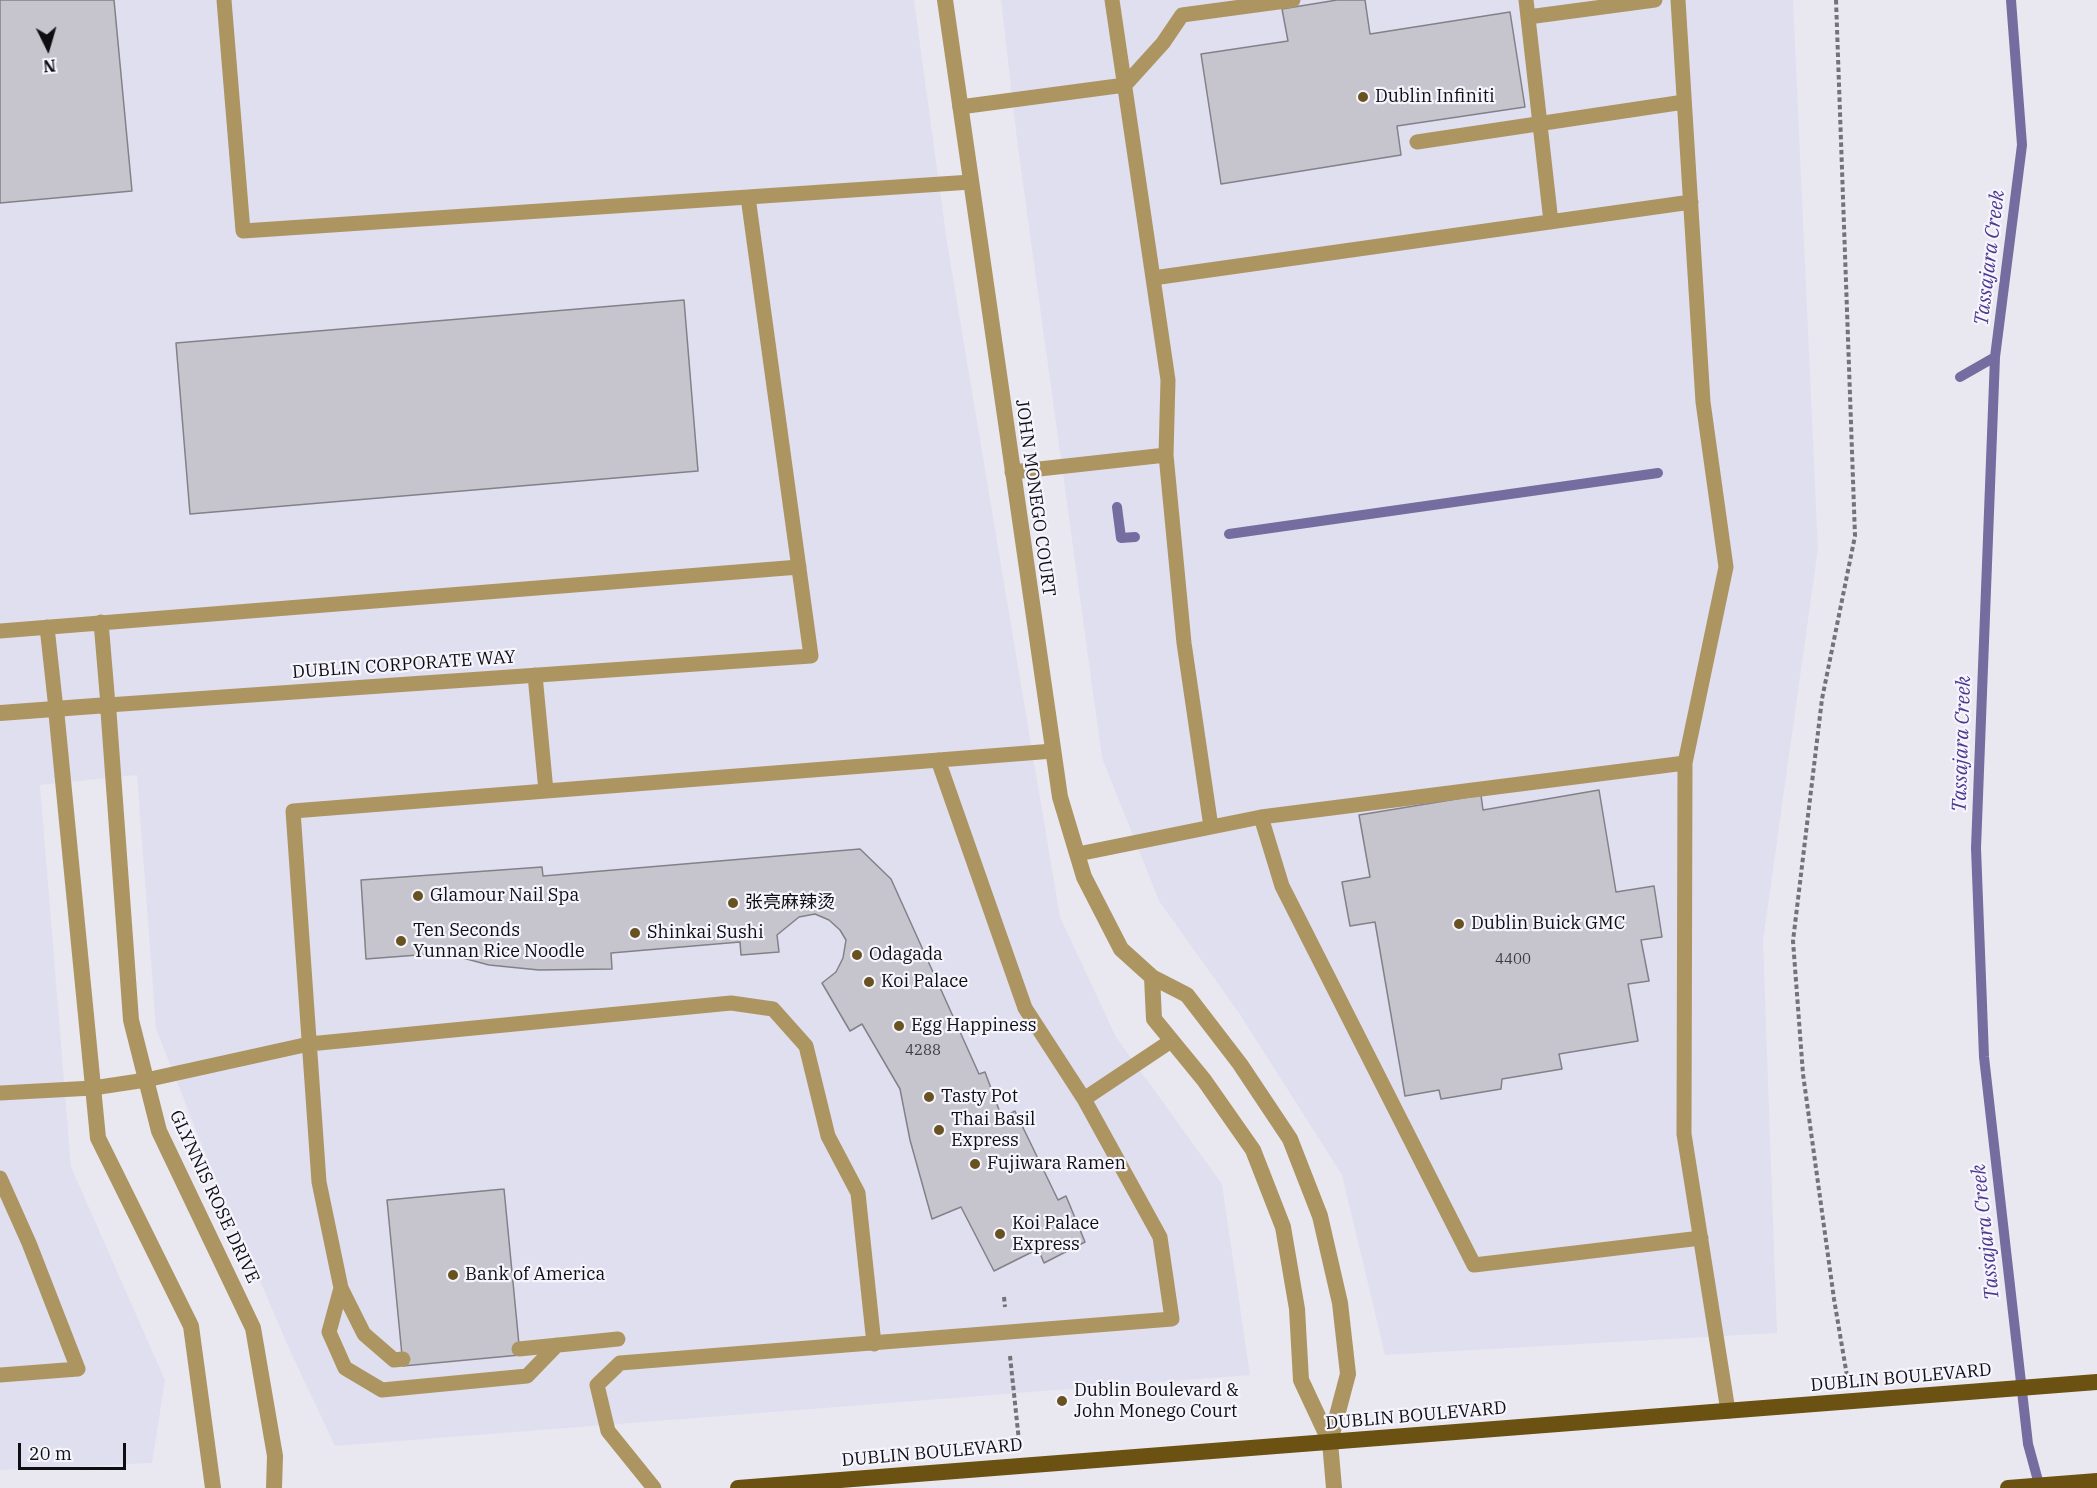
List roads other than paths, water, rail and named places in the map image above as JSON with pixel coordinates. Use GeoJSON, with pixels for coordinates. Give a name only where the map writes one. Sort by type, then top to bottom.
{"type":"FeatureCollection","features":[{"type":"Feature","properties":{"kind":"main road","name":"DUBLIN BOULEVARD"},"geometry":{"type":"LineString","coordinates":[[738,1488],[2097,1382]]}},
{"type":"Feature","properties":{"kind":"main road"},"geometry":{"type":"LineString","coordinates":[[2008,1488],[2097,1481]]}},
{"type":"Feature","properties":{"kind":"street","name":"JOHN MONEGO COURT"},"geometry":{"type":"LineString","coordinates":[[945,0],[1060,797],[1084,877],[1121,950],[1152,977],[1187,995],[1240,1064],[1290,1139],[1320,1216],[1340,1303],[1348,1374],[1330,1442],[1334,1488]]}},
{"type":"Feature","properties":{"kind":"street","name":"DUBLIN CORPORATE WAY"},"geometry":{"type":"LineString","coordinates":[[0,713],[108,705]]}},
{"type":"Feature","properties":{"kind":"street","name":"GLYNNIS ROSE DRIVE"},"geometry":{"type":"LineString","coordinates":[[108,705],[131,1020],[159,1131],[253,1328],[275,1456],[274,1488]]}},
{"type":"Feature","properties":{"kind":"street"},"geometry":{"type":"LineString","coordinates":[[56,709],[98,1138],[191,1326],[213,1488]]}},
{"type":"Feature","properties":{"kind":"street","name":"JOHN MONEGO COURT"},"geometry":{"type":"LineString","coordinates":[[1152,977],[1154,1019],[1204,1080],[1252,1150],[1283,1227],[1297,1309],[1301,1380],[1330,1442]]}},
{"type":"Feature","properties":{"kind":"lane"},"geometry":{"type":"LineString","coordinates":[[224,0],[243,231],[971,182]]}},
{"type":"Feature","properties":{"kind":"lane"},"geometry":{"type":"LineString","coordinates":[[1112,0],[1168,380],[1166,455],[1184,644],[1211,827]]}},
{"type":"Feature","properties":{"kind":"lane"},"geometry":{"type":"LineString","coordinates":[[960,107],[1125,86],[1163,43],[1182,15],[1293,0]]}},
{"type":"Feature","properties":{"kind":"lane"},"geometry":{"type":"LineString","coordinates":[[1526,0],[1551,222]]}},
{"type":"Feature","properties":{"kind":"lane"},"geometry":{"type":"LineString","coordinates":[[1528,17],[1654,0]]}},
{"type":"Feature","properties":{"kind":"lane"},"geometry":{"type":"LineString","coordinates":[[1678,0],[1703,402],[1726,567],[1685,763],[1684,1134],[1728,1411]]}},
{"type":"Feature","properties":{"kind":"lane"},"geometry":{"type":"LineString","coordinates":[[1417,142],[1684,102]]}},
{"type":"Feature","properties":{"kind":"lane"},"geometry":{"type":"LineString","coordinates":[[0,631],[799,567],[748,197]]}},
{"type":"Feature","properties":{"kind":"lane"},"geometry":{"type":"LineString","coordinates":[[1153,278],[1691,202]]}},
{"type":"Feature","properties":{"kind":"lane"},"geometry":{"type":"LineString","coordinates":[[1012,472],[1166,455]]}},
{"type":"Feature","properties":{"kind":"lane","name":"DUBLIN CORPORATE WAY"},"geometry":{"type":"LineString","coordinates":[[108,705],[811,656],[799,567]]}},
{"type":"Feature","properties":{"kind":"lane"},"geometry":{"type":"LineString","coordinates":[[101,622],[108,705]]}},
{"type":"Feature","properties":{"kind":"lane"},"geometry":{"type":"LineString","coordinates":[[47,627],[56,709]]}},
{"type":"Feature","properties":{"kind":"lane"},"geometry":{"type":"LineString","coordinates":[[535,675],[546,791]]}},
{"type":"Feature","properties":{"kind":"lane"},"geometry":{"type":"LineString","coordinates":[[403,1359],[394,1360],[364,1334],[340,1288],[319,1182],[293,811],[1053,751]]}},
{"type":"Feature","properties":{"kind":"lane"},"geometry":{"type":"LineString","coordinates":[[654,1488],[608,1431],[597,1385],[620,1363],[1172,1319],[1160,1237],[1084,1099],[1025,1008],[938,760]]}},
{"type":"Feature","properties":{"kind":"lane"},"geometry":{"type":"LineString","coordinates":[[1078,854],[1261,817],[1685,763]]}},
{"type":"Feature","properties":{"kind":"lane"},"geometry":{"type":"LineString","coordinates":[[1261,817],[1282,886],[1474,1264],[1701,1238]]}},
{"type":"Feature","properties":{"kind":"lane"},"geometry":{"type":"LineString","coordinates":[[0,1093],[93,1089],[146,1080],[309,1044],[731,1003],[773,1009],[806,1046],[828,1136],[858,1193],[874,1344]]}},
{"type":"Feature","properties":{"kind":"lane"},"geometry":{"type":"LineString","coordinates":[[1084,1099],[1171,1041]]}},
{"type":"Feature","properties":{"kind":"lane"},"geometry":{"type":"LineString","coordinates":[[0,1178],[29,1243],[78,1369],[0,1375]]}},
{"type":"Feature","properties":{"kind":"lane"},"geometry":{"type":"LineString","coordinates":[[340,1288],[329,1332],[345,1368],[382,1390],[527,1376],[557,1345]]}},
{"type":"Feature","properties":{"kind":"lane"},"geometry":{"type":"LineString","coordinates":[[519,1349],[618,1340]]}},
{"type":"Feature","properties":{"kind":"waterway","name":"Tassajara Creek"},"geometry":{"type":"LineString","coordinates":[[2011,0],[2022,145],[1995,357],[1976,848],[1984,1057],[2028,1444],[2040,1488]]}},
{"type":"Feature","properties":{"kind":"waterway"},"geometry":{"type":"LineString","coordinates":[[1960,377],[1995,357]]}},
{"type":"Feature","properties":{"kind":"waterway"},"geometry":{"type":"LineString","coordinates":[[1229,534],[1658,473]]}},
{"type":"Feature","properties":{"kind":"waterway"},"geometry":{"type":"LineString","coordinates":[[1117,507],[1121,538],[1135,537]]}},
{"type":"Feature","properties":{"kind":"place","name":"Dublin Infiniti"},"geometry":{"type":"Point","coordinates":[1363,97]}},
{"type":"Feature","properties":{"kind":"place","name":"Glamour Nail Spa"},"geometry":{"type":"Point","coordinates":[418,896]}},
{"type":"Feature","properties":{"kind":"place","name":"张亮麻辣烫"},"geometry":{"type":"Point","coordinates":[733,903]}},
{"type":"Feature","properties":{"kind":"place","name":"Dublin Buick GMC"},"geometry":{"type":"Point","coordinates":[1459,924]}},
{"type":"Feature","properties":{"kind":"place","name":"Shinkai Sushi"},"geometry":{"type":"Point","coordinates":[635,933]}},
{"type":"Feature","properties":{"kind":"place","name":"Ten Seconds Yunnan Rice Noodle"},"geometry":{"type":"Point","coordinates":[401,941]}},
{"type":"Feature","properties":{"kind":"place","name":"Odagada"},"geometry":{"type":"Point","coordinates":[857,955]}},
{"type":"Feature","properties":{"kind":"place","name":"Koi Palace"},"geometry":{"type":"Point","coordinates":[869,982]}},
{"type":"Feature","properties":{"kind":"place","name":"Egg Happiness"},"geometry":{"type":"Point","coordinates":[899,1026]}},
{"type":"Feature","properties":{"kind":"place","name":"Tasty Pot"},"geometry":{"type":"Point","coordinates":[929,1097]}},
{"type":"Feature","properties":{"kind":"place","name":"Thai Basil Express"},"geometry":{"type":"Point","coordinates":[939,1130]}},
{"type":"Feature","properties":{"kind":"place","name":"Fujiwara Ramen"},"geometry":{"type":"Point","coordinates":[975,1164]}},
{"type":"Feature","properties":{"kind":"place","name":"Koi Palace Express"},"geometry":{"type":"Point","coordinates":[1000,1234]}},
{"type":"Feature","properties":{"kind":"place","name":"Bank of America"},"geometry":{"type":"Point","coordinates":[453,1275]}},
{"type":"Feature","properties":{"kind":"place","name":"Dublin Boulevard & John Monego Court"},"geometry":{"type":"Point","coordinates":[1062,1401]}}]}
